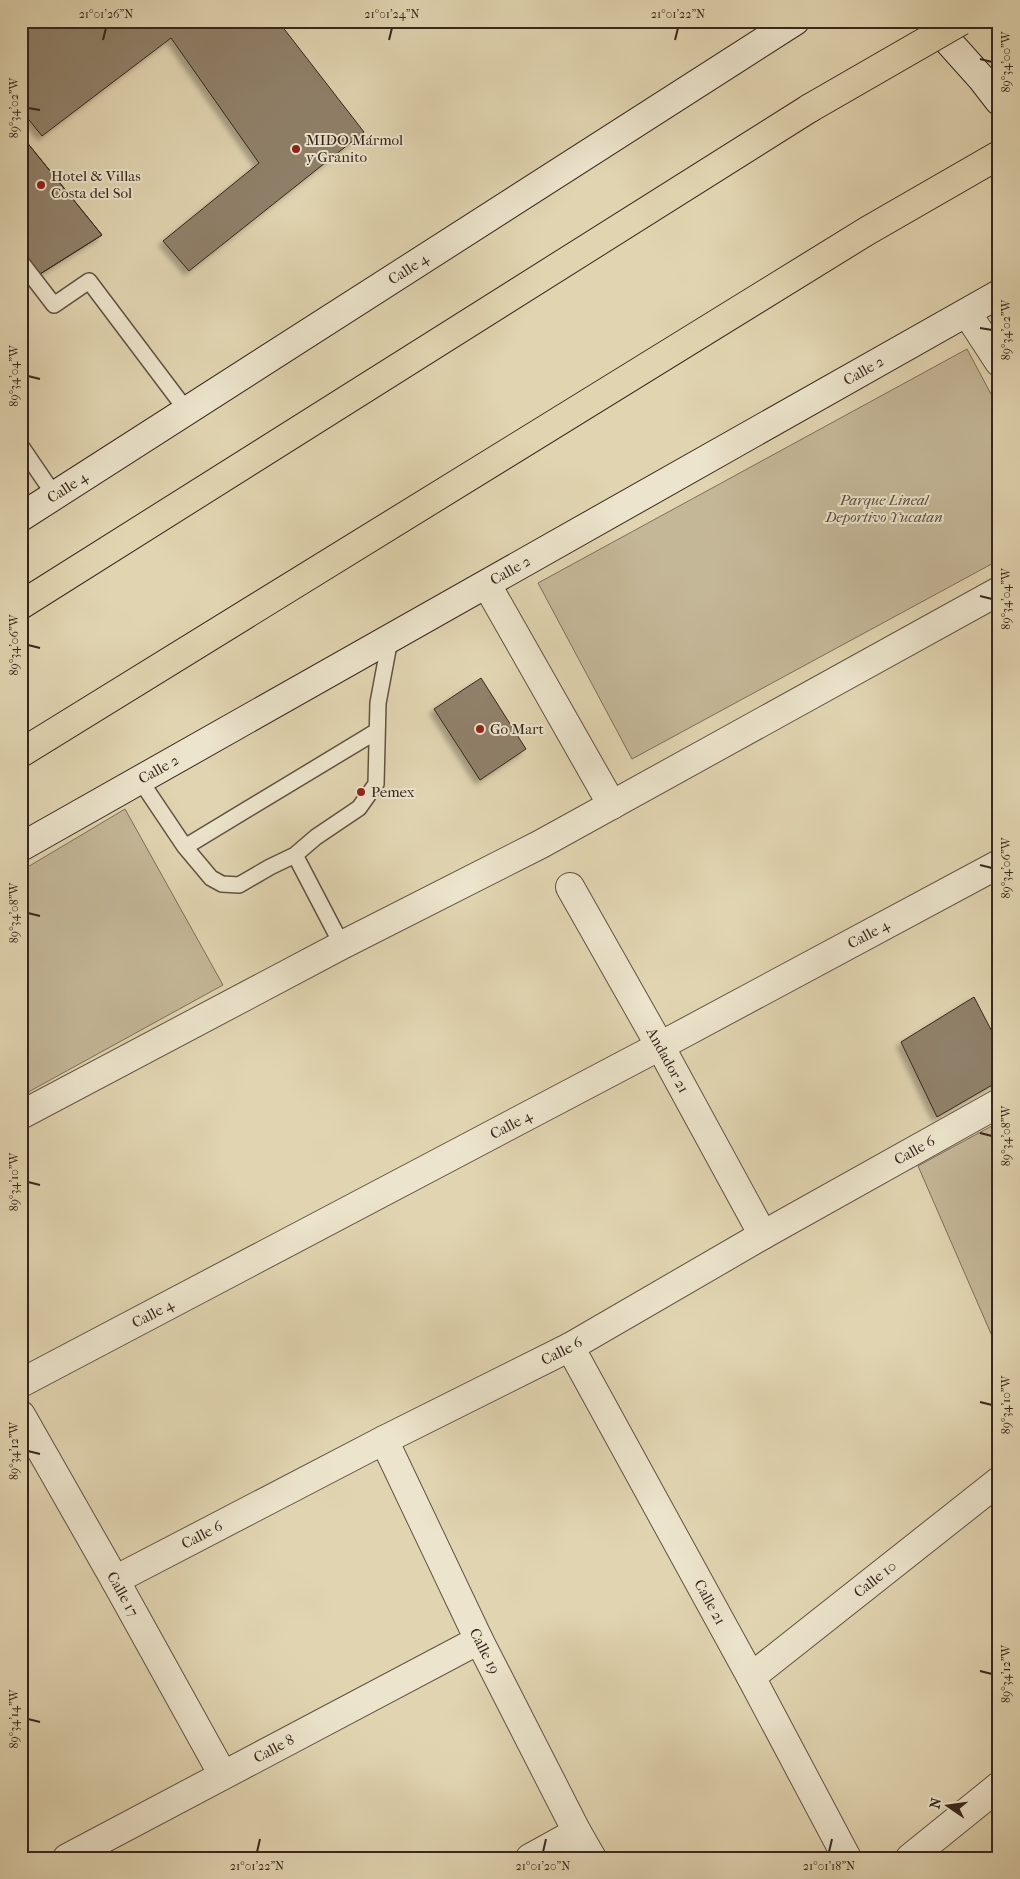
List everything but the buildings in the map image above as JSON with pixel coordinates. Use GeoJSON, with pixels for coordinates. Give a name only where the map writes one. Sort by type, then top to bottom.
{"type":"FeatureCollection","features":[{"type":"Feature","properties":{"kind":"highway"},"geometry":{"type":"LineString","coordinates":[[21,604],[810,108],[961,21]]}},
{"type":"Feature","properties":{"kind":"highway"},"geometry":{"type":"LineString","coordinates":[[21,753],[867,231],[999,155]]}},
{"type":"Feature","properties":{"kind":"street","name":"Calle 4"},"geometry":{"type":"LineString","coordinates":[[21,517],[795,21]]}},
{"type":"Feature","properties":{"kind":"street"},"geometry":{"type":"LineString","coordinates":[[930,21],[999,101]]}},
{"type":"Feature","properties":{"kind":"street","name":"Calle 2"},"geometry":{"type":"LineString","coordinates":[[21,846],[487,585],[999,294]]}},
{"type":"Feature","properties":{"kind":"street"},"geometry":{"type":"LineString","coordinates":[[967,313],[999,362]]}},
{"type":"Feature","properties":{"kind":"street"},"geometry":{"type":"LineString","coordinates":[[487,585],[612,805]]}},
{"type":"Feature","properties":{"kind":"street"},"geometry":{"type":"LineString","coordinates":[[21,1114],[342,945],[540,844],[999,591]]}},
{"type":"Feature","properties":{"kind":"street","name":"Calle 4"},"geometry":{"type":"LineString","coordinates":[[21,1383],[660,1046],[999,864]]}},
{"type":"Feature","properties":{"kind":"street","name":"Andador 21"},"geometry":{"type":"LineString","coordinates":[[570,887],[660,1046],[763,1235]]}},
{"type":"Feature","properties":{"kind":"street","name":"Calle 6"},"geometry":{"type":"LineString","coordinates":[[115,1580],[384,1440],[570,1347],[763,1235],[999,1103]]}},
{"type":"Feature","properties":{"kind":"street","name":"Calle 21"},"geometry":{"type":"LineString","coordinates":[[570,1347],[751,1677],[847,1858]]}},
{"type":"Feature","properties":{"kind":"street","name":"Calle 17"},"geometry":{"type":"LineString","coordinates":[[21,1415],[223,1775]]}},
{"type":"Feature","properties":{"kind":"street","name":"Calle 19"},"geometry":{"type":"LineString","coordinates":[[384,1440],[480,1640],[592,1858]]}},
{"type":"Feature","properties":{"kind":"street","name":"Calle 10"},"geometry":{"type":"LineString","coordinates":[[751,1677],[999,1481]]}},
{"type":"Feature","properties":{"kind":"street","name":"Calle 8"},"geometry":{"type":"LineString","coordinates":[[67,1858],[480,1640]]}},
{"type":"Feature","properties":{"kind":"street"},"geometry":{"type":"LineString","coordinates":[[910,1858],[999,1786]]}},
{"type":"Feature","properties":{"kind":"street"},"geometry":{"type":"LineString","coordinates":[[530,1858],[577,1832]]}},
{"type":"Feature","properties":{"kind":"lane"},"geometry":{"type":"LineString","coordinates":[[21,262],[54,305],[89,281],[187,411]]}},
{"type":"Feature","properties":{"kind":"lane"},"geometry":{"type":"LineString","coordinates":[[21,446],[55,496]]}},
{"type":"Feature","properties":{"kind":"lane"},"geometry":{"type":"LineString","coordinates":[[140,780],[185,847],[211,878],[222,884],[239,885],[270,866],[296,855],[316,838],[359,808],[376,784],[378,703],[390,639]]}},
{"type":"Feature","properties":{"kind":"lane"},"geometry":{"type":"LineString","coordinates":[[185,847],[377,731]]}},
{"type":"Feature","properties":{"kind":"lane"},"geometry":{"type":"LineString","coordinates":[[296,855],[342,945]]}},
{"type":"Feature","properties":{"kind":"green space","name":"Parque Lineal Deportivo Yucatan"},"geometry":{"type":"Polygon","coordinates":[[[967,349],[999,409],[999,560],[632,759],[538,583],[967,349]]]}},
{"type":"Feature","properties":{"kind":"green space"},"geometry":{"type":"Polygon","coordinates":[[[125,809],[223,985],[21,1096],[21,871],[125,809]]]}},
{"type":"Feature","properties":{"kind":"green space"},"geometry":{"type":"Polygon","coordinates":[[[999,1122],[999,1352],[918,1166],[999,1122]]]}},
{"type":"Feature","properties":{"kind":"place","name":"MIDO Mármol y Granito"},"geometry":{"type":"Point","coordinates":[296,149]}},
{"type":"Feature","properties":{"kind":"place","name":"Hotel & Villas Costa del Sol"},"geometry":{"type":"Point","coordinates":[41,185]}},
{"type":"Feature","properties":{"kind":"place","name":"Go Mart"},"geometry":{"type":"Point","coordinates":[480,729]}},
{"type":"Feature","properties":{"kind":"place","name":"Pemex"},"geometry":{"type":"Point","coordinates":[361,792]}}]}
